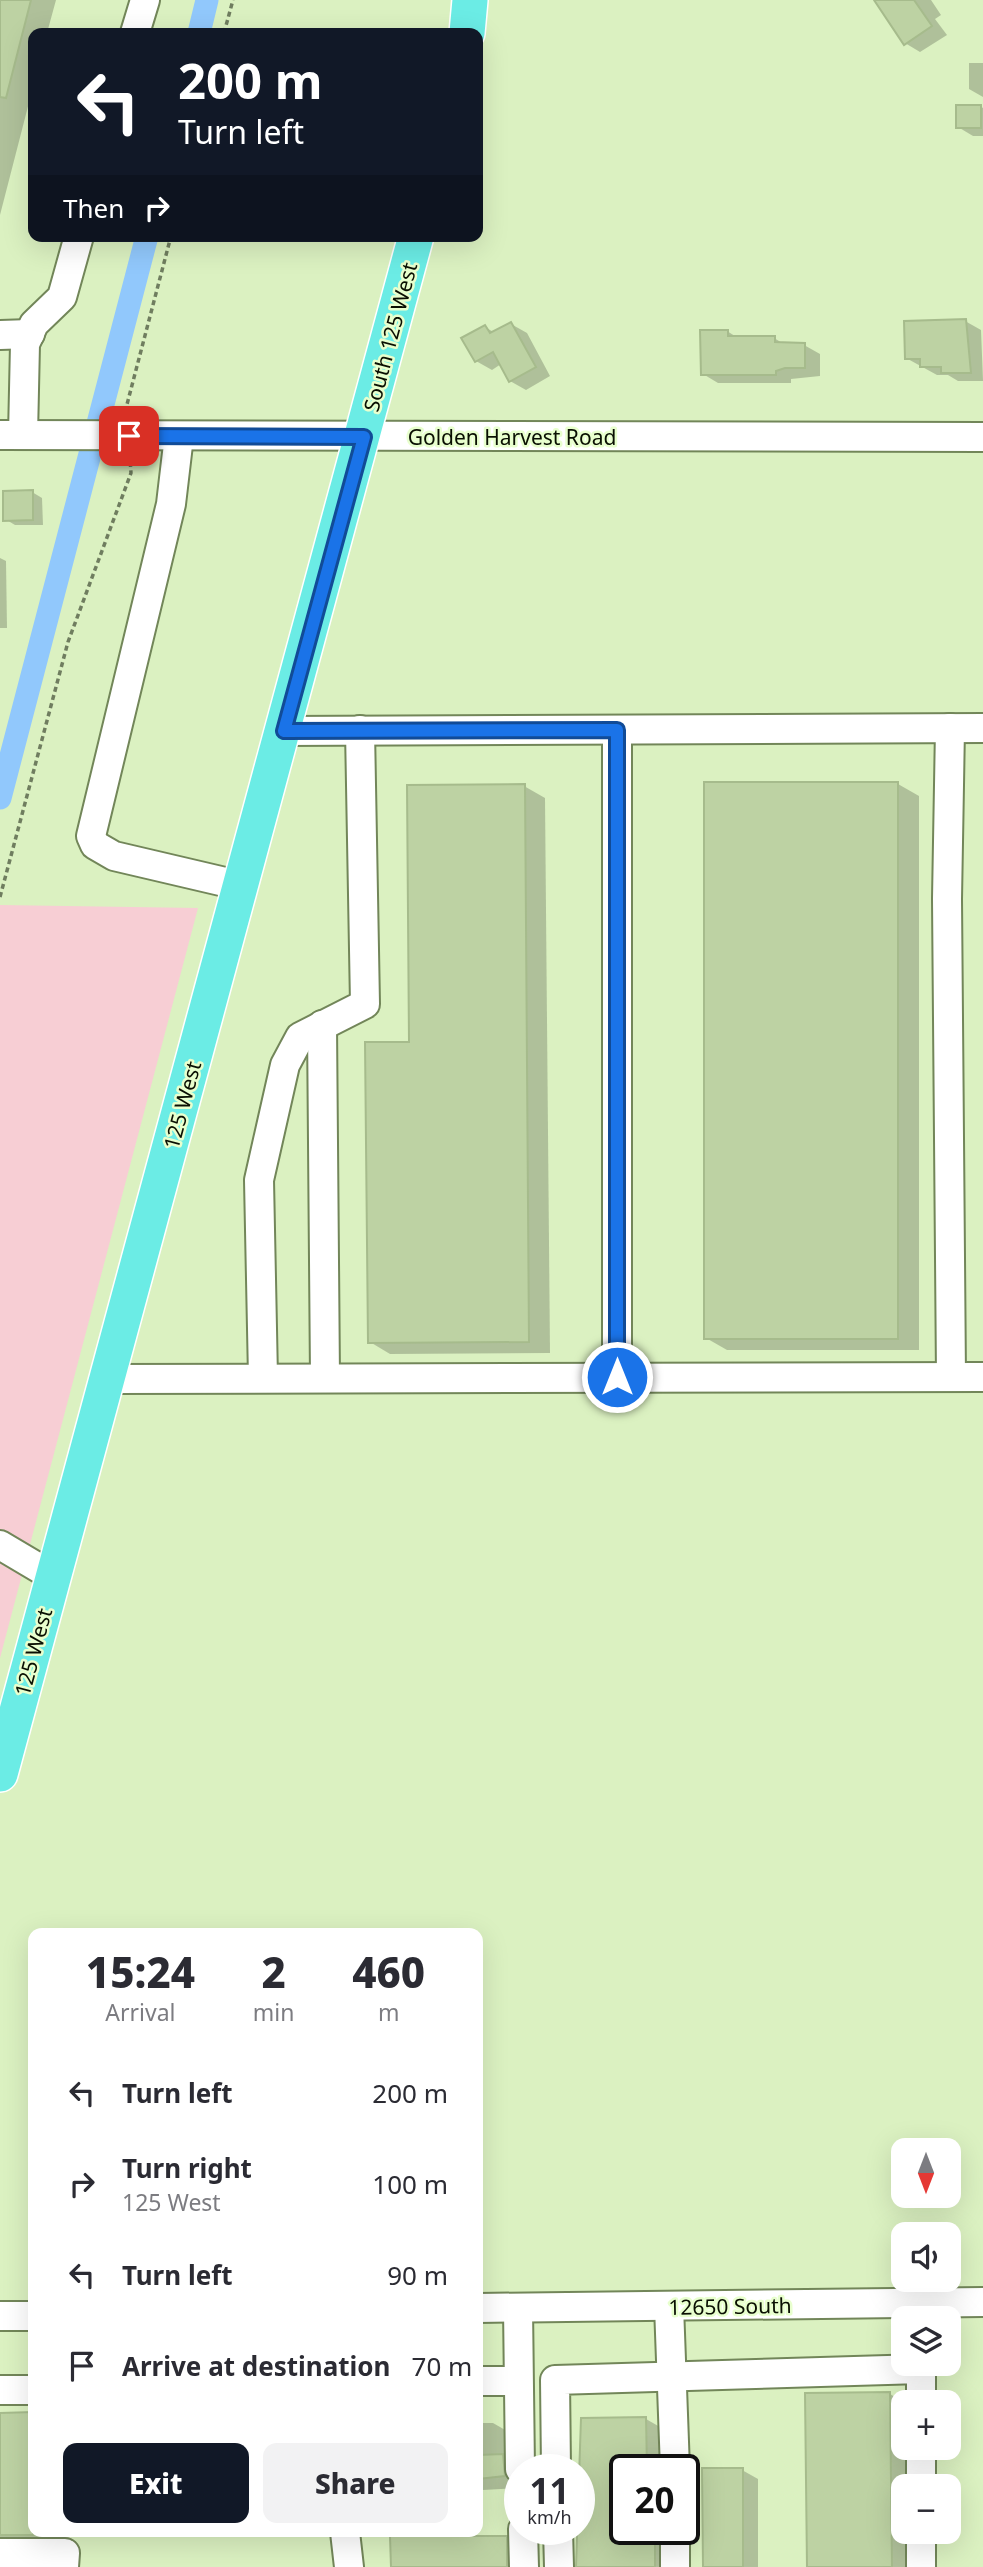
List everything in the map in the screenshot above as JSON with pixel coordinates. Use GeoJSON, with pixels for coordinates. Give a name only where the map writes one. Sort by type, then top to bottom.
{"type":"FeatureCollection","features":[{"type":"Feature","properties":{"kind":"main road"},"geometry":{"type":"LineString","coordinates":[[467,28],[470,0]]}},
{"type":"Feature","properties":{"kind":"main road","name":"South 125 West"},"geometry":{"type":"LineString","coordinates":[[364,437],[414,242]]}},
{"type":"Feature","properties":{"kind":"main road","name":"125 West"},"geometry":{"type":"LineString","coordinates":[[0,1774],[364,437]]}},
{"type":"Feature","properties":{"kind":"street"},"geometry":{"type":"LineString","coordinates":[[137,28],[145,0]]}},
{"type":"Feature","properties":{"kind":"street"},"geometry":{"type":"LineString","coordinates":[[11,435],[26,344],[34,324],[62,297],[77,242]]}},
{"type":"Feature","properties":{"kind":"street"},"geometry":{"type":"LineString","coordinates":[[0,335],[30,334]]}},
{"type":"Feature","properties":{"kind":"street","name":"Golden Harvest Road"},"geometry":{"type":"LineString","coordinates":[[11,435],[983,437]]}},
{"type":"Feature","properties":{"kind":"street"},"geometry":{"type":"LineString","coordinates":[[179,436],[171,504],[91,836],[95,845],[114,856],[242,886]]}},
{"type":"Feature","properties":{"kind":"street"},"geometry":{"type":"LineString","coordinates":[[950,728],[947,899],[951,1377]]}},
{"type":"Feature","properties":{"kind":"street"},"geometry":{"type":"LineString","coordinates":[[284,731],[983,728]]}},
{"type":"Feature","properties":{"kind":"street"},"geometry":{"type":"LineString","coordinates":[[263,1378],[259,1180],[285,1065],[300,1037],[365,1004],[360,730]]}},
{"type":"Feature","properties":{"kind":"street"},"geometry":{"type":"LineString","coordinates":[[617,730],[617,1377]]}},
{"type":"Feature","properties":{"kind":"street"},"geometry":{"type":"LineString","coordinates":[[322,1025],[325,1378]]}},
{"type":"Feature","properties":{"kind":"street"},"geometry":{"type":"LineString","coordinates":[[108,1379],[983,1377]]}},
{"type":"Feature","properties":{"kind":"street"},"geometry":{"type":"LineString","coordinates":[[0,1545],[54,1577]]}},
{"type":"Feature","properties":{"kind":"street","name":"12650 South"},"geometry":{"type":"LineString","coordinates":[[483,2308],[983,2302]]}},
{"type":"Feature","properties":{"kind":"street"},"geometry":{"type":"LineString","coordinates":[[669,2306],[674,2454]]}},
{"type":"Feature","properties":{"kind":"street"},"geometry":{"type":"LineString","coordinates":[[518,2308],[520,2454]]}},
{"type":"Feature","properties":{"kind":"street"},"geometry":{"type":"LineString","coordinates":[[0,2316],[28,2316]]}},
{"type":"Feature","properties":{"kind":"street"},"geometry":{"type":"LineString","coordinates":[[556,2454],[555,2379],[921,2369],[921,2390]]}},
{"type":"Feature","properties":{"kind":"street"},"geometry":{"type":"LineString","coordinates":[[483,2381],[518,2381]]}},
{"type":"Feature","properties":{"kind":"street"},"geometry":{"type":"LineString","coordinates":[[0,2390],[28,2390]]}},
{"type":"Feature","properties":{"kind":"street"},"geometry":{"type":"LineString","coordinates":[[346,2537],[349,2567]]}},
{"type":"Feature","properties":{"kind":"street"},"geometry":{"type":"LineString","coordinates":[[921,2544],[921,2567]]}},
{"type":"Feature","properties":{"kind":"street"},"geometry":{"type":"LineString","coordinates":[[523,2545],[524,2567]]}},
{"type":"Feature","properties":{"kind":"street"},"geometry":{"type":"LineString","coordinates":[[558,2545],[559,2567]]}},
{"type":"Feature","properties":{"kind":"street"},"geometry":{"type":"LineString","coordinates":[[675,2545],[675,2567]]}},
{"type":"Feature","properties":{"kind":"street"},"geometry":{"type":"LineString","coordinates":[[0,2553],[58,2551]]}},
{"type":"Feature","properties":{"kind":"path"},"geometry":{"type":"LineString","coordinates":[[225,28],[233,0]]}},
{"type":"Feature","properties":{"kind":"path"},"geometry":{"type":"LineString","coordinates":[[0,897],[68,642],[131,473],[123,436],[125,411],[169,242]]}},
{"type":"Feature","properties":{"kind":"shaded area"},"geometry":{"type":"Polygon","coordinates":[[[0,905],[198,908],[0,1658],[0,905]]]}},
{"type":"Feature","properties":{"kind":"building"},"geometry":{"type":"Polygon","coordinates":[[[0,0],[31,0],[6,98],[0,97],[0,0]]]}},
{"type":"Feature","properties":{"kind":"building"},"geometry":{"type":"Polygon","coordinates":[[[874,0],[914,0],[932,26],[904,45],[874,0]]]}},
{"type":"Feature","properties":{"kind":"building"},"geometry":{"type":"Polygon","coordinates":[[[956,105],[981,105],[981,128],[956,128],[956,105]]]}},
{"type":"Feature","properties":{"kind":"building"},"geometry":{"type":"Polygon","coordinates":[[[966,319],[971,373],[941,373],[941,367],[920,367],[920,359],[905,359],[904,321],[966,319]]]}},
{"type":"Feature","properties":{"kind":"building"},"geometry":{"type":"Polygon","coordinates":[[[511,322],[536,367],[509,382],[493,352],[475,362],[461,338],[485,325],[490,333],[511,322]]]}},
{"type":"Feature","properties":{"kind":"building"},"geometry":{"type":"Polygon","coordinates":[[[700,330],[728,330],[728,336],[775,336],[775,342],[805,343],[805,368],[785,368],[776,371],[776,375],[701,375],[700,330]]]}},
{"type":"Feature","properties":{"kind":"building"},"geometry":{"type":"Polygon","coordinates":[[[33,490],[33,520],[3,521],[3,491],[33,490]]]}},
{"type":"Feature","properties":{"kind":"building"},"geometry":{"type":"Polygon","coordinates":[[[704,782],[898,782],[898,1339],[704,1339],[704,782]]]}},
{"type":"Feature","properties":{"kind":"building"},"geometry":{"type":"Polygon","coordinates":[[[525,784],[529,1342],[368,1343],[365,1042],[409,1042],[407,785],[525,784]]]}},
{"type":"Feature","properties":{"kind":"building"},"geometry":{"type":"Polygon","coordinates":[[[890,2392],[892,2567],[807,2567],[805,2393],[890,2392]]]}},
{"type":"Feature","properties":{"kind":"building"},"geometry":{"type":"Polygon","coordinates":[[[28,2412],[28,2535],[0,2535],[0,2413],[28,2412]]]}},
{"type":"Feature","properties":{"kind":"building"},"geometry":{"type":"Polygon","coordinates":[[[646,2417],[647,2454],[609,2454],[609,2545],[655,2545],[655,2567],[576,2567],[577,2545],[595,2545],[595,2454],[580,2454],[581,2418],[646,2417]]]}},
{"type":"Feature","properties":{"kind":"building"},"geometry":{"type":"Polygon","coordinates":[[[503,2454],[504,2476],[483,2478],[483,2455],[503,2454]]]}},
{"type":"Feature","properties":{"kind":"building"},"geometry":{"type":"Polygon","coordinates":[[[702,2468],[743,2468],[743,2567],[703,2567],[702,2468]]]}},
{"type":"Feature","properties":{"kind":"building"},"geometry":{"type":"Polygon","coordinates":[[[504,2536],[504,2545],[507,2545],[507,2567],[391,2567],[390,2537],[504,2536]]]}},
{"type":"Feature","properties":{"kind":"waterway"},"geometry":{"type":"LineString","coordinates":[[200,28],[207,0]]}},
{"type":"Feature","properties":{"kind":"waterway"},"geometry":{"type":"LineString","coordinates":[[0,798],[145,242]]}},
{"type":"Feature","properties":{"kind":"route"},"geometry":{"type":"LineString","coordinates":[[129,436],[364,437],[284,731],[617,730],[617,1377]]}}]}
